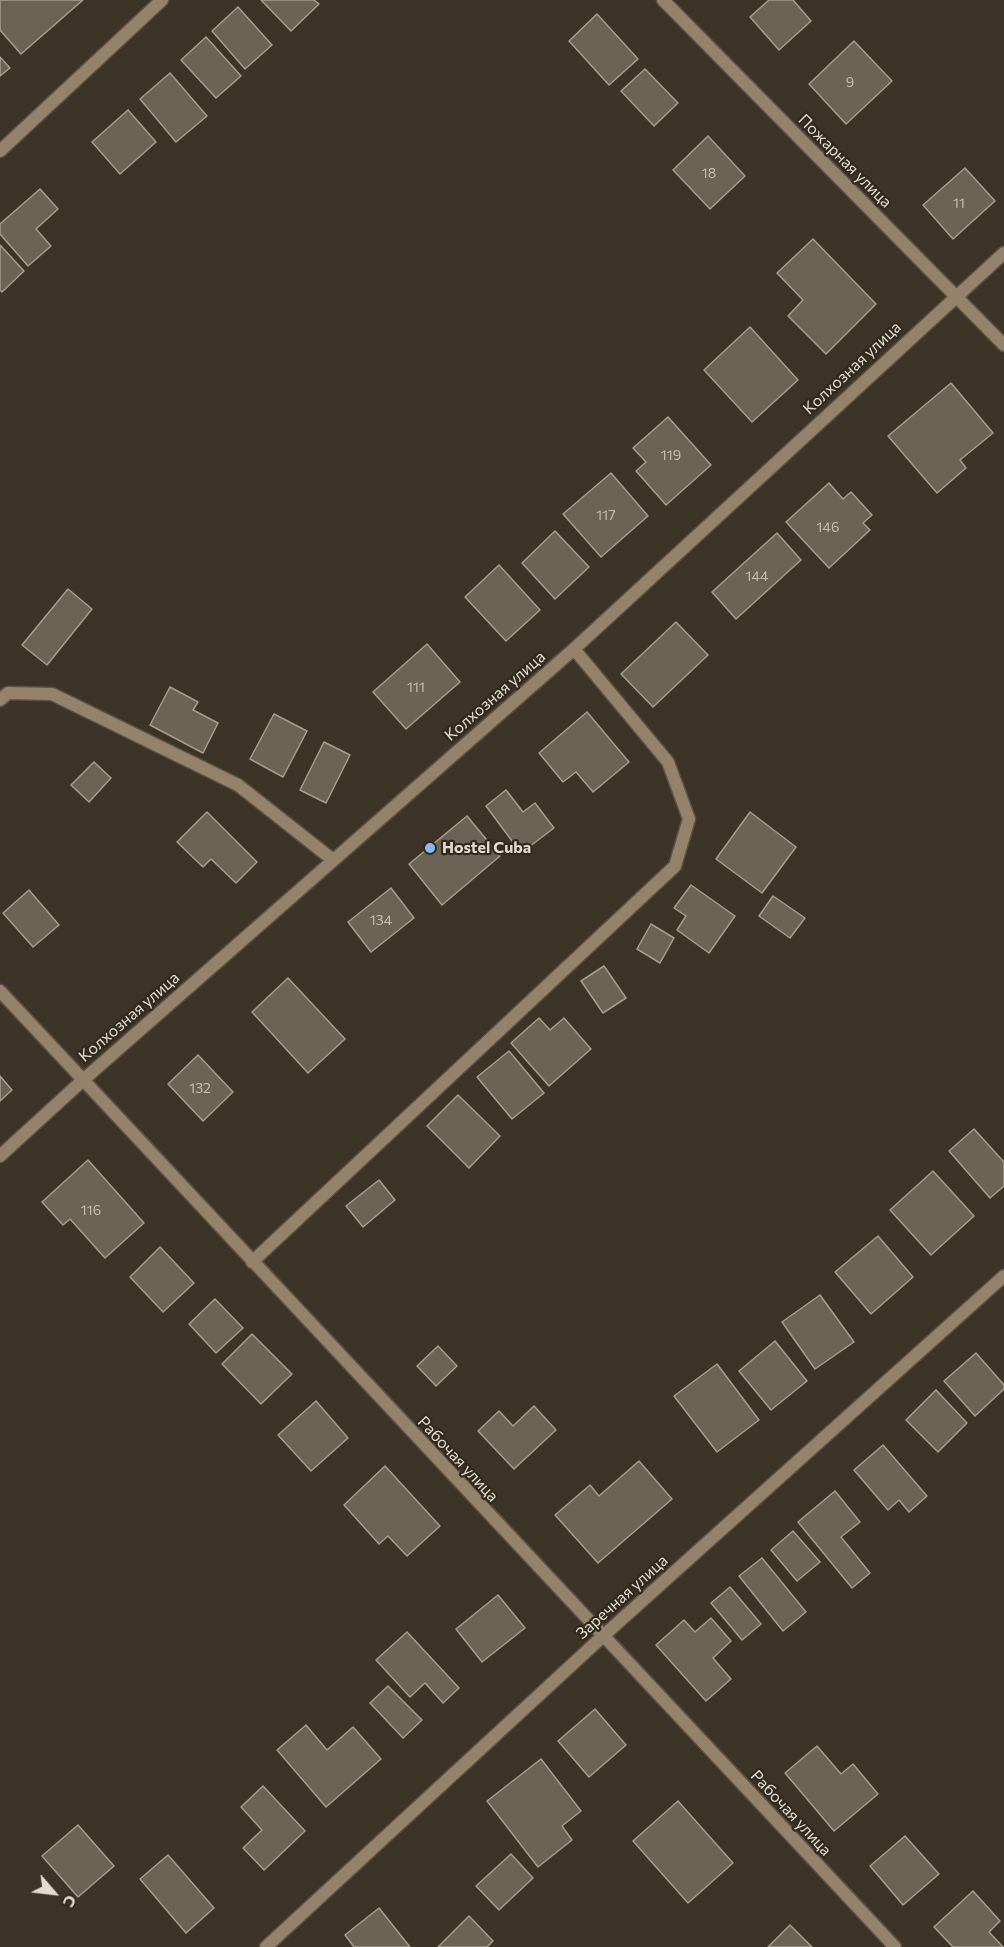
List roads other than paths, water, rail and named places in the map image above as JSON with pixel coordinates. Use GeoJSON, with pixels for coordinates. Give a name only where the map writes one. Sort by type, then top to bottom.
{"type":"FeatureCollection","features":[{"type":"Feature","properties":{"kind":"street"},"geometry":{"type":"LineString","coordinates":[[0,151],[162,0]]}},
{"type":"Feature","properties":{"kind":"street","name":"Пожарная улица"},"geometry":{"type":"LineString","coordinates":[[663,0],[1004,345]]}},
{"type":"Feature","properties":{"kind":"street","name":"Колхозная улица"},"geometry":{"type":"LineString","coordinates":[[0,1156],[82,1081],[574,649],[955,295],[1004,253]]}},
{"type":"Feature","properties":{"kind":"street"},"geometry":{"type":"LineString","coordinates":[[252,1262],[675,866],[688,819],[668,762],[574,649]]}},
{"type":"Feature","properties":{"kind":"street"},"geometry":{"type":"LineString","coordinates":[[0,700],[8,693],[52,694],[238,785],[333,860]]}},
{"type":"Feature","properties":{"kind":"street","name":"Рабочая улица"},"geometry":{"type":"LineString","coordinates":[[0,991],[602,1637],[895,1947]]}},
{"type":"Feature","properties":{"kind":"street","name":"Заречная улица"},"geometry":{"type":"LineString","coordinates":[[266,1947],[602,1637],[1004,1276]]}},
{"type":"Feature","properties":{"kind":"place","name":"Hostel Cuba"},"geometry":{"type":"Point","coordinates":[430,848]}}]}
